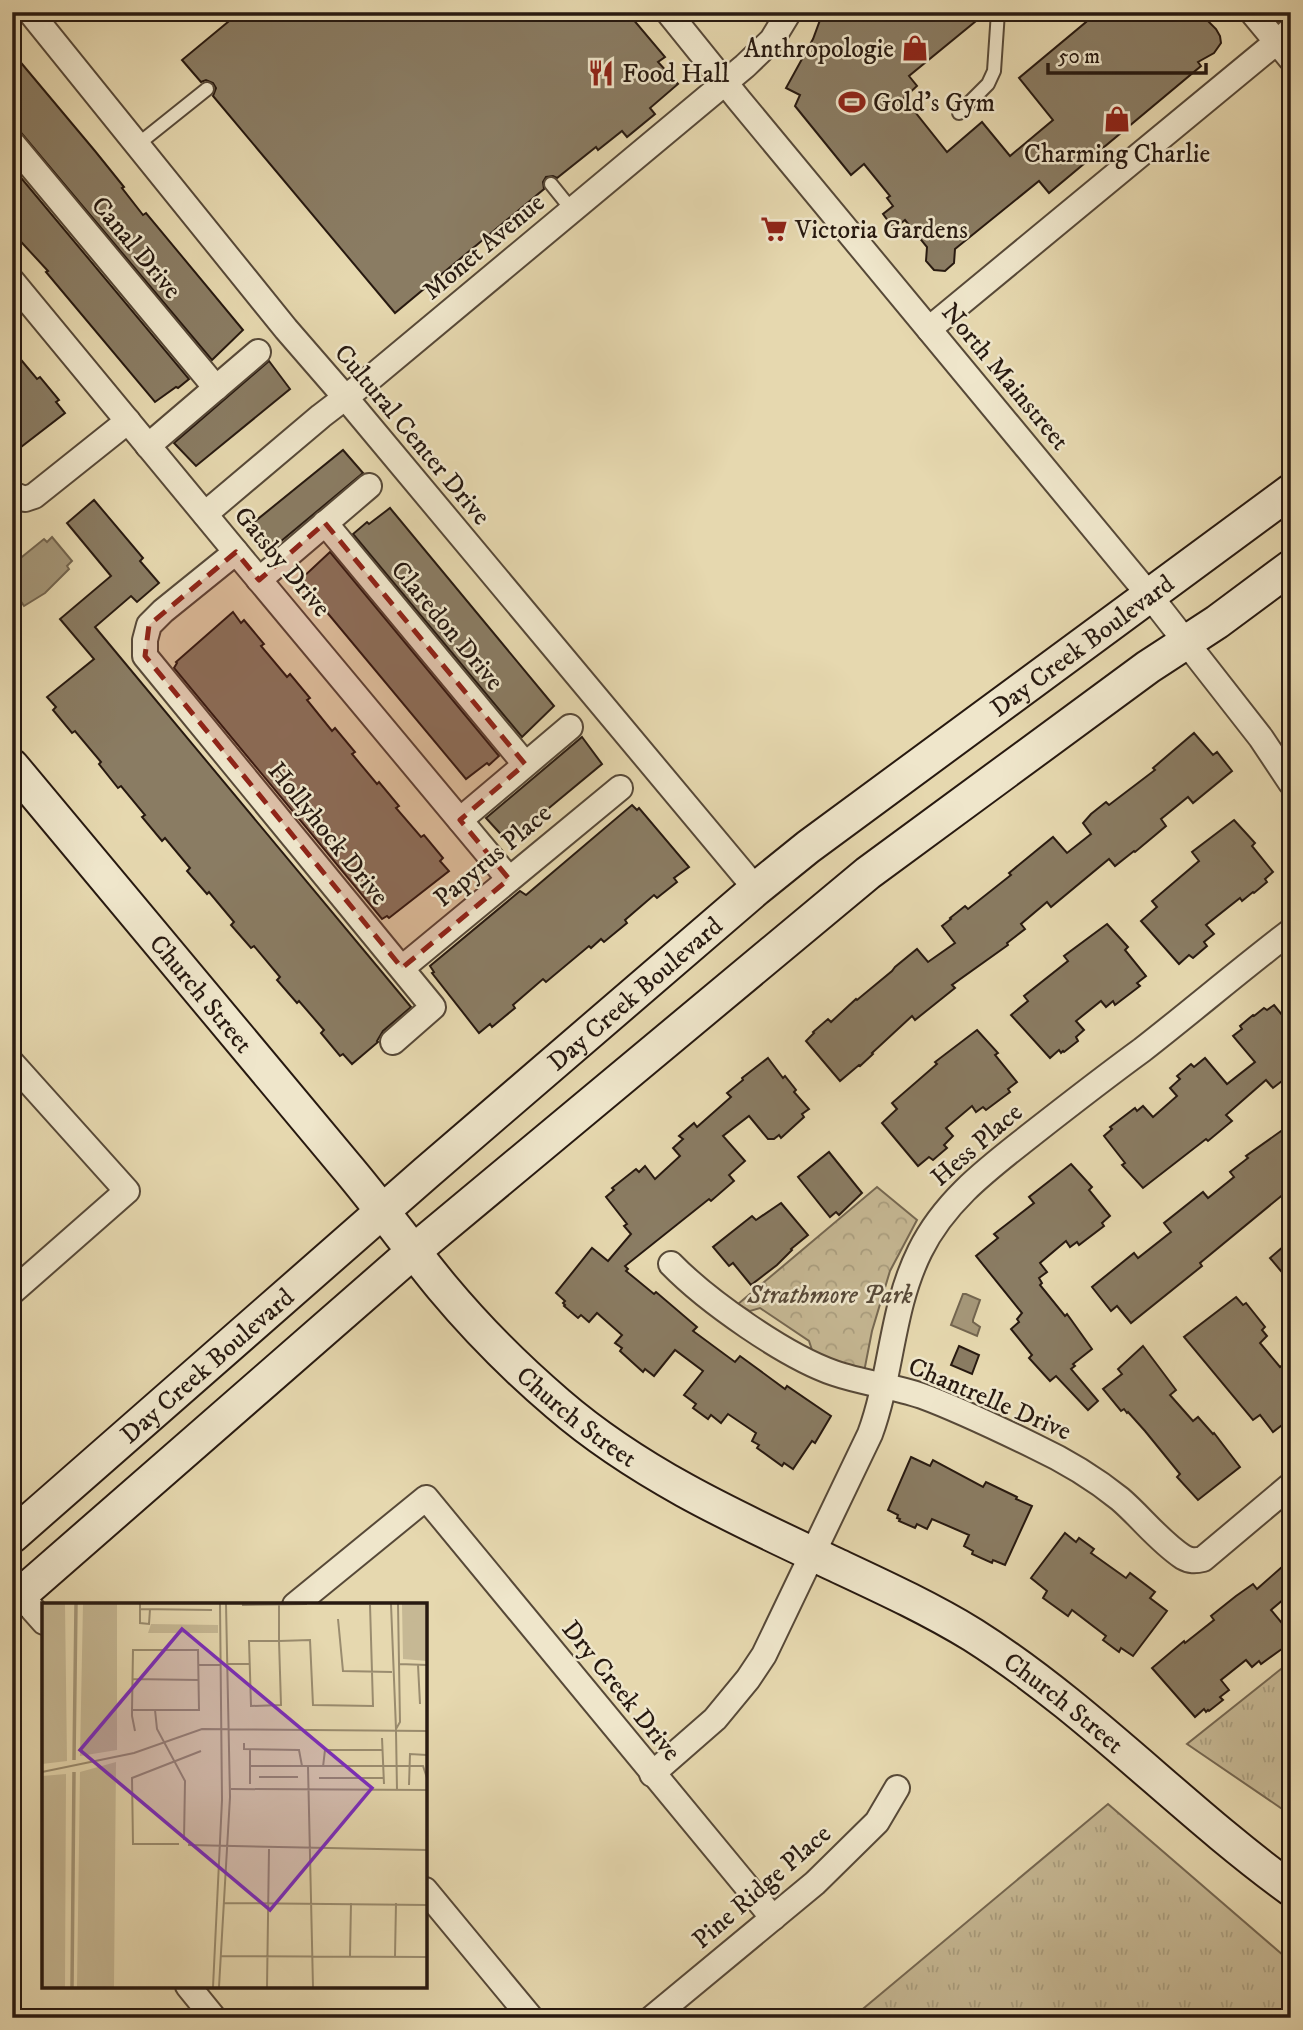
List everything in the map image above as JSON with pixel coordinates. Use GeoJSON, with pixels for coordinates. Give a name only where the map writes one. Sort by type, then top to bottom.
{"type":"FeatureCollection","features":[{"type":"Feature","properties":{"kind":"main road","name":"Day Creek Boulevard"},"geometry":{"type":"LineString","coordinates":[[12,1536],[756,889],[819,839],[1291,491]]}},
{"type":"Feature","properties":{"kind":"main road","name":"Day Creek Boulevard"},"geometry":{"type":"LineString","coordinates":[[16,1599],[414,1251],[868,873],[1148,667],[1217,622],[1291,567]]}},
{"type":"Feature","properties":{"kind":"main road","name":"Church Street"},"geometry":{"type":"LineString","coordinates":[[12,766],[383,1212],[445,1291],[527,1377],[620,1451],[696,1496],[902,1596],[969,1633],[1034,1676],[1291,1889]]}},
{"type":"Feature","properties":{"kind":"street","name":"Cultural Center Drive"},"geometry":{"type":"LineString","coordinates":[[30,12],[286,329],[756,889]]}},
{"type":"Feature","properties":{"kind":"street","name":"North Mainstreet"},"geometry":{"type":"LineString","coordinates":[[668,12],[1150,596],[1261,738],[1291,783]]}},
{"type":"Feature","properties":{"kind":"street","name":"Monet Avenue"},"geometry":{"type":"LineString","coordinates":[[205,514],[745,66],[772,40],[789,12]]}},
{"type":"Feature","properties":{"kind":"street"},"geometry":{"type":"LineString","coordinates":[[929,329],[1286,44],[1252,12]]}},
{"type":"Feature","properties":{"kind":"street","name":"Canal Drive"},"geometry":{"type":"LineString","coordinates":[[12,143],[216,388]]}},
{"type":"Feature","properties":{"kind":"street","name":"Gatsby Drive"},"geometry":{"type":"LineString","coordinates":[[12,281],[509,878]]}},
{"type":"Feature","properties":{"kind":"street"},"geometry":{"type":"LineString","coordinates":[[148,446],[258,352]]}},
{"type":"Feature","properties":{"kind":"street"},"geometry":{"type":"LineString","coordinates":[[19,497],[45,488],[128,421]]}},
{"type":"Feature","properties":{"kind":"street"},"geometry":{"type":"LineString","coordinates":[[259,580],[369,486]]}},
{"type":"Feature","properties":{"kind":"street","name":"Claredon Drive"},"geometry":{"type":"LineString","coordinates":[[325,523],[525,764]]}},
{"type":"Feature","properties":{"kind":"street","name":"Hollyhock Drive"},"geometry":{"type":"LineString","coordinates":[[236,552],[149,625],[145,639],[145,656],[433,1007],[393,1042]]}},
{"type":"Feature","properties":{"kind":"street"},"geometry":{"type":"LineString","coordinates":[[460,820],[570,727]]}},
{"type":"Feature","properties":{"kind":"street","name":"Papyrus Place"},"geometry":{"type":"LineString","coordinates":[[402,968],[620,788]]}},
{"type":"Feature","properties":{"kind":"street","name":"Hess Place"},"geometry":{"type":"LineString","coordinates":[[652,1773],[715,1719],[764,1655],[870,1434],[885,1385],[893,1334],[905,1286],[937,1220],[951,1202],[992,1166],[1291,931]]}},
{"type":"Feature","properties":{"kind":"street"},"geometry":{"type":"LineString","coordinates":[[12,1063],[127,1191],[12,1292]]}},
{"type":"Feature","properties":{"kind":"street","name":"Chantrelle Drive"},"geometry":{"type":"LineString","coordinates":[[671,1264],[709,1297],[767,1338],[803,1359],[849,1378],[913,1393],[1068,1463],[1120,1499],[1180,1555],[1193,1561],[1203,1559],[1291,1485]]}},
{"type":"Feature","properties":{"kind":"street","name":"Dry Creek Drive"},"geometry":{"type":"LineString","coordinates":[[297,1603],[426,1498],[773,1919]]}},
{"type":"Feature","properties":{"kind":"street"},"geometry":{"type":"LineString","coordinates":[[16,1599],[42,1620]]}},
{"type":"Feature","properties":{"kind":"street","name":"Pine Ridge Place"},"geometry":{"type":"LineString","coordinates":[[652,2018],[815,1883],[877,1822],[897,1788]]}},
{"type":"Feature","properties":{"kind":"street"},"geometry":{"type":"LineString","coordinates":[[427,1891],[531,2018]]}},
{"type":"Feature","properties":{"kind":"street"},"geometry":{"type":"LineString","coordinates":[[190,1988],[214,2018]]}},
{"type":"Feature","properties":{"kind":"lane"},"geometry":{"type":"LineString","coordinates":[[959,113],[988,84],[994,71],[998,12]]}},
{"type":"Feature","properties":{"kind":"lane"},"geometry":{"type":"LineString","coordinates":[[137,145],[206,89]]}},
{"type":"Feature","properties":{"kind":"lane"},"geometry":{"type":"LineString","coordinates":[[551,184],[572,210]]}},
{"type":"Feature","properties":{"kind":"highlighted area"},"geometry":{"type":"Polygon","coordinates":[[[325,523],[525,764],[460,820],[509,879],[402,968],[145,656],[149,625],[236,552],[259,580],[325,523]]]}},
{"type":"Feature","properties":{"kind":"green space","name":"Strathmore Park"},"geometry":{"type":"Polygon","coordinates":[[[877,1187],[917,1220],[890,1271],[872,1331],[864,1372],[813,1353],[809,1341],[760,1308],[750,1311],[738,1304],[877,1187]]]}},
{"type":"Feature","properties":{"kind":"green space"},"geometry":{"type":"Polygon","coordinates":[[[1291,1661],[1291,1815],[1187,1744],[1291,1661]]]}},
{"type":"Feature","properties":{"kind":"green space"},"geometry":{"type":"Polygon","coordinates":[[[1108,1804],[1291,1962],[1291,2018],[852,2018],[1108,1804]]]}},
{"type":"Feature","properties":{"kind":"shaded area"},"geometry":{"type":"Polygon","coordinates":[[[52,537],[72,561],[67,566],[69,569],[45,593],[24,606],[22,603],[16,607],[12,602],[12,565],[44,539],[47,542],[52,537]]]}},
{"type":"Feature","properties":{"kind":"shaded area"},"geometry":{"type":"Polygon","coordinates":[[[963,1294],[980,1300],[973,1320],[980,1327],[977,1336],[951,1325],[963,1294]]]}},
{"type":"Feature","properties":{"kind":"building"},"geometry":{"type":"Polygon","coordinates":[[[240,12],[627,12],[665,57],[658,62],[678,84],[650,108],[655,114],[627,137],[622,131],[598,150],[596,147],[557,178],[546,177],[543,182],[544,189],[395,313],[213,96],[216,88],[213,83],[206,80],[201,82],[182,60],[240,12]]]}},
{"type":"Feature","properties":{"kind":"building"},"geometry":{"type":"Polygon","coordinates":[[[823,12],[987,12],[909,76],[917,86],[904,98],[947,152],[982,122],[1010,156],[1053,120],[1019,78],[1086,22],[1078,12],[1199,12],[1216,29],[1221,43],[1214,53],[1198,62],[1201,66],[1049,193],[1039,181],[955,249],[954,263],[945,271],[934,270],[926,261],[927,247],[905,220],[894,229],[883,214],[893,206],[887,198],[890,196],[864,164],[851,175],[795,106],[800,95],[786,88],[813,39],[823,12]]]}},
{"type":"Feature","properties":{"kind":"building"},"geometry":{"type":"Polygon","coordinates":[[[12,52],[124,187],[122,188],[143,215],[146,213],[243,330],[212,360],[12,122],[12,52]]]}},
{"type":"Feature","properties":{"kind":"building"},"geometry":{"type":"Polygon","coordinates":[[[12,167],[189,379],[178,388],[155,402],[46,272],[48,271],[12,232],[12,167]]]}},
{"type":"Feature","properties":{"kind":"building"},"geometry":{"type":"Polygon","coordinates":[[[12,349],[37,379],[40,377],[59,400],[56,402],[65,413],[12,454],[12,349]]]}},
{"type":"Feature","properties":{"kind":"building"},"geometry":{"type":"Polygon","coordinates":[[[269,361],[290,389],[196,466],[174,443],[269,361]]]}},
{"type":"Feature","properties":{"kind":"building"},"geometry":{"type":"Polygon","coordinates":[[[343,450],[363,473],[268,552],[248,527],[343,450]]]}},
{"type":"Feature","properties":{"kind":"building"},"geometry":{"type":"Polygon","coordinates":[[[94,500],[143,558],[140,561],[159,583],[137,602],[131,596],[95,627],[411,1007],[383,1031],[378,1042],[352,1064],[343,1054],[340,1056],[321,1033],[324,1030],[277,980],[280,977],[254,946],[251,948],[231,925],[234,922],[187,871],[190,868],[165,838],[162,841],[142,817],[145,815],[121,786],[118,788],[75,731],[72,733],[53,710],[56,707],[47,697],[94,659],[60,619],[111,576],[67,523],[94,500]]]}},
{"type":"Feature","properties":{"kind":"building"},"geometry":{"type":"Polygon","coordinates":[[[390,508],[554,706],[522,737],[353,534],[390,508]]]}},
{"type":"Feature","properties":{"kind":"building"},"geometry":{"type":"Polygon","coordinates":[[[330,552],[499,756],[489,765],[487,763],[466,779],[300,580],[330,552]]]}},
{"type":"Feature","properties":{"kind":"building"},"geometry":{"type":"Polygon","coordinates":[[[233,612],[241,623],[244,620],[264,644],[261,646],[287,677],[290,674],[310,698],[307,700],[332,731],[335,728],[355,752],[352,754],[399,806],[396,808],[443,858],[440,861],[449,871],[389,918],[387,916],[382,919],[174,668],[176,662],[233,612]]]}},
{"type":"Feature","properties":{"kind":"building"},"geometry":{"type":"Polygon","coordinates":[[[1194,733],[1213,755],[1217,752],[1232,771],[1193,803],[1188,797],[1161,819],[1166,826],[1135,852],[1115,866],[1109,859],[1051,907],[1047,902],[1021,924],[1025,929],[1007,943],[1008,945],[952,985],[955,988],[915,1020],[912,1016],[860,1066],[840,1081],[806,1041],[813,1032],[828,1019],[831,1022],[917,949],[928,962],[955,943],[942,926],[950,918],[965,906],[968,909],[1053,837],[1067,853],[1091,834],[1083,823],[1091,814],[1106,802],[1109,805],[1155,770],[1153,768],[1194,733]]]}},
{"type":"Feature","properties":{"kind":"building"},"geometry":{"type":"Polygon","coordinates":[[[582,737],[602,764],[508,842],[486,818],[582,737]]]}},
{"type":"Feature","properties":{"kind":"building"},"geometry":{"type":"Polygon","coordinates":[[[632,805],[637,810],[639,808],[689,867],[674,878],[677,882],[657,898],[654,895],[604,942],[601,939],[591,948],[589,946],[546,982],[543,979],[513,1005],[515,1008],[492,1027],[490,1024],[479,1033],[432,973],[434,972],[430,966],[520,891],[526,895],[632,805]]]}},
{"type":"Feature","properties":{"kind":"building"},"geometry":{"type":"Polygon","coordinates":[[[1234,820],[1255,843],[1252,846],[1273,872],[1265,879],[1267,882],[1254,893],[1242,901],[1240,898],[1206,925],[1214,934],[1204,942],[1207,946],[1193,958],[1189,955],[1179,964],[1141,921],[1157,907],[1152,901],[1199,861],[1192,852],[1234,820]]]}},
{"type":"Feature","properties":{"kind":"building"},"geometry":{"type":"Polygon","coordinates":[[[1107,924],[1128,947],[1125,950],[1146,976],[1137,983],[1140,986],[1115,1005],[1113,1001],[1106,1007],[1101,1001],[1076,1021],[1084,1030],[1076,1037],[1078,1041],[1064,1052],[1059,1050],[1050,1058],[1011,1015],[1028,1001],[1024,996],[1068,961],[1064,956],[1107,924]]]}},
{"type":"Feature","properties":{"kind":"building"},"geometry":{"type":"Polygon","coordinates":[[[1274,1005],[1291,1026],[1291,1074],[1273,1088],[1266,1080],[1226,1115],[1232,1121],[1143,1188],[1122,1165],[1125,1163],[1104,1136],[1112,1129],[1110,1127],[1135,1108],[1137,1111],[1143,1106],[1153,1117],[1177,1096],[1170,1088],[1180,1079],[1177,1076],[1191,1064],[1194,1067],[1205,1058],[1227,1084],[1255,1062],[1233,1036],[1253,1015],[1274,1005]]]}},
{"type":"Feature","properties":{"kind":"building"},"geometry":{"type":"Polygon","coordinates":[[[977,1030],[998,1053],[995,1055],[1017,1082],[1008,1089],[1010,1092],[986,1110],[983,1107],[976,1112],[972,1106],[946,1128],[953,1136],[944,1145],[947,1148],[933,1160],[929,1157],[918,1166],[882,1123],[897,1109],[892,1103],[937,1064],[935,1062],[977,1030]]]}},
{"type":"Feature","properties":{"kind":"building"},"geometry":{"type":"Polygon","coordinates":[[[768,1058],[809,1109],[802,1114],[804,1117],[781,1138],[779,1135],[768,1139],[749,1116],[723,1136],[745,1161],[729,1175],[734,1181],[625,1266],[628,1269],[626,1271],[697,1327],[693,1331],[735,1362],[740,1356],[785,1389],[787,1386],[831,1416],[815,1443],[812,1441],[793,1469],[784,1463],[782,1466],[757,1448],[759,1445],[752,1441],[756,1433],[728,1414],[721,1423],[711,1415],[708,1419],[693,1408],[696,1404],[684,1395],[703,1371],[675,1350],[654,1376],[645,1369],[643,1372],[615,1343],[622,1335],[597,1313],[589,1322],[581,1315],[578,1318],[564,1306],[565,1301],[556,1293],[592,1248],[608,1261],[631,1234],[624,1226],[627,1224],[606,1197],[614,1190],[612,1188],[636,1169],[639,1172],[645,1166],[655,1179],[680,1156],[673,1148],[683,1139],[679,1136],[694,1123],[697,1127],[731,1097],[727,1093],[743,1080],[742,1078],[768,1058]]]}},
{"type":"Feature","properties":{"kind":"building"},"geometry":{"type":"Polygon","coordinates":[[[1281,1131],[1291,1143],[1291,1188],[1200,1263],[1202,1266],[1131,1323],[1117,1306],[1111,1311],[1092,1287],[1134,1253],[1138,1258],[1171,1232],[1164,1223],[1203,1192],[1208,1198],[1234,1177],[1230,1172],[1248,1158],[1246,1156],[1281,1131]]]}},
{"type":"Feature","properties":{"kind":"building"},"geometry":{"type":"Polygon","coordinates":[[[829,1152],[862,1193],[839,1215],[836,1212],[830,1217],[798,1177],[829,1152]]]}},
{"type":"Feature","properties":{"kind":"building"},"geometry":{"type":"Polygon","coordinates":[[[1071,1164],[1092,1187],[1089,1190],[1110,1216],[1102,1223],[1104,1226],[1079,1245],[1077,1242],[1070,1247],[1066,1241],[1040,1263],[1047,1272],[1039,1278],[1042,1283],[1040,1285],[1065,1316],[1067,1314],[1092,1349],[1073,1364],[1075,1366],[1071,1369],[1098,1401],[1088,1410],[1056,1376],[1050,1381],[1029,1358],[1032,1355],[1011,1329],[1019,1322],[1017,1319],[1022,1313],[976,1256],[998,1238],[994,1234],[1034,1203],[1029,1197],[1071,1164]]]}},
{"type":"Feature","properties":{"kind":"building"},"geometry":{"type":"Polygon","coordinates":[[[781,1203],[808,1235],[777,1265],[751,1285],[733,1263],[729,1266],[713,1247],[752,1216],[756,1220],[781,1203]]]}},
{"type":"Feature","properties":{"kind":"building"},"geometry":{"type":"Polygon","coordinates":[[[1291,1240],[1291,1283],[1270,1258],[1291,1240]]]}},
{"type":"Feature","properties":{"kind":"building"},"geometry":{"type":"Polygon","coordinates":[[[1236,1297],[1243,1305],[1246,1303],[1265,1327],[1262,1330],[1267,1336],[1260,1343],[1280,1367],[1291,1358],[1291,1418],[1273,1432],[1260,1415],[1253,1420],[1184,1337],[1236,1297]]]}},
{"type":"Feature","properties":{"kind":"building"},"geometry":{"type":"Polygon","coordinates":[[[959,1346],[979,1355],[972,1374],[951,1365],[959,1346]]]}},
{"type":"Feature","properties":{"kind":"building"},"geometry":{"type":"Polygon","coordinates":[[[1143,1346],[1176,1390],[1170,1395],[1193,1421],[1198,1417],[1214,1433],[1240,1467],[1198,1500],[1177,1477],[1180,1474],[1145,1431],[1128,1412],[1124,1409],[1121,1411],[1103,1389],[1122,1374],[1118,1369],[1143,1346]]]}},
{"type":"Feature","properties":{"kind":"building"},"geometry":{"type":"Polygon","coordinates":[[[911,1457],[930,1466],[933,1460],[983,1487],[986,1482],[1032,1506],[1005,1565],[993,1560],[992,1563],[972,1554],[973,1551],[964,1546],[969,1535],[932,1519],[927,1529],[917,1524],[915,1528],[899,1521],[898,1515],[888,1510],[911,1457]]]}},
{"type":"Feature","properties":{"kind":"building"},"geometry":{"type":"Polygon","coordinates":[[[1065,1533],[1076,1542],[1079,1538],[1094,1549],[1091,1553],[1126,1578],[1130,1573],[1155,1592],[1150,1598],[1167,1611],[1133,1656],[1121,1648],[1119,1652],[1103,1640],[1106,1636],[1072,1610],[1068,1616],[1043,1598],[1047,1591],[1031,1578],[1065,1533]]]}},
{"type":"Feature","properties":{"kind":"building"},"geometry":{"type":"Polygon","coordinates":[[[1291,1559],[1291,1593],[1271,1610],[1291,1634],[1283,1643],[1286,1646],[1261,1664],[1259,1661],[1252,1667],[1246,1660],[1221,1680],[1229,1690],[1220,1697],[1223,1700],[1209,1711],[1204,1709],[1195,1717],[1152,1668],[1214,1620],[1211,1616],[1236,1596],[1253,1584],[1257,1589],[1291,1559]]]}},
{"type":"Feature","properties":{"kind":"place","name":"Anthropologie"},"geometry":{"type":"Point","coordinates":[915,48]}},
{"type":"Feature","properties":{"kind":"place","name":"Food Hall"},"geometry":{"type":"Point","coordinates":[601,73]}},
{"type":"Feature","properties":{"kind":"place","name":"Gold's Gym"},"geometry":{"type":"Point","coordinates":[852,102]}},
{"type":"Feature","properties":{"kind":"place","name":"Charming Charlie"},"geometry":{"type":"Point","coordinates":[1117,119]}},
{"type":"Feature","properties":{"kind":"place","name":"Victoria Gardens"},"geometry":{"type":"Point","coordinates":[774,229]}}]}
